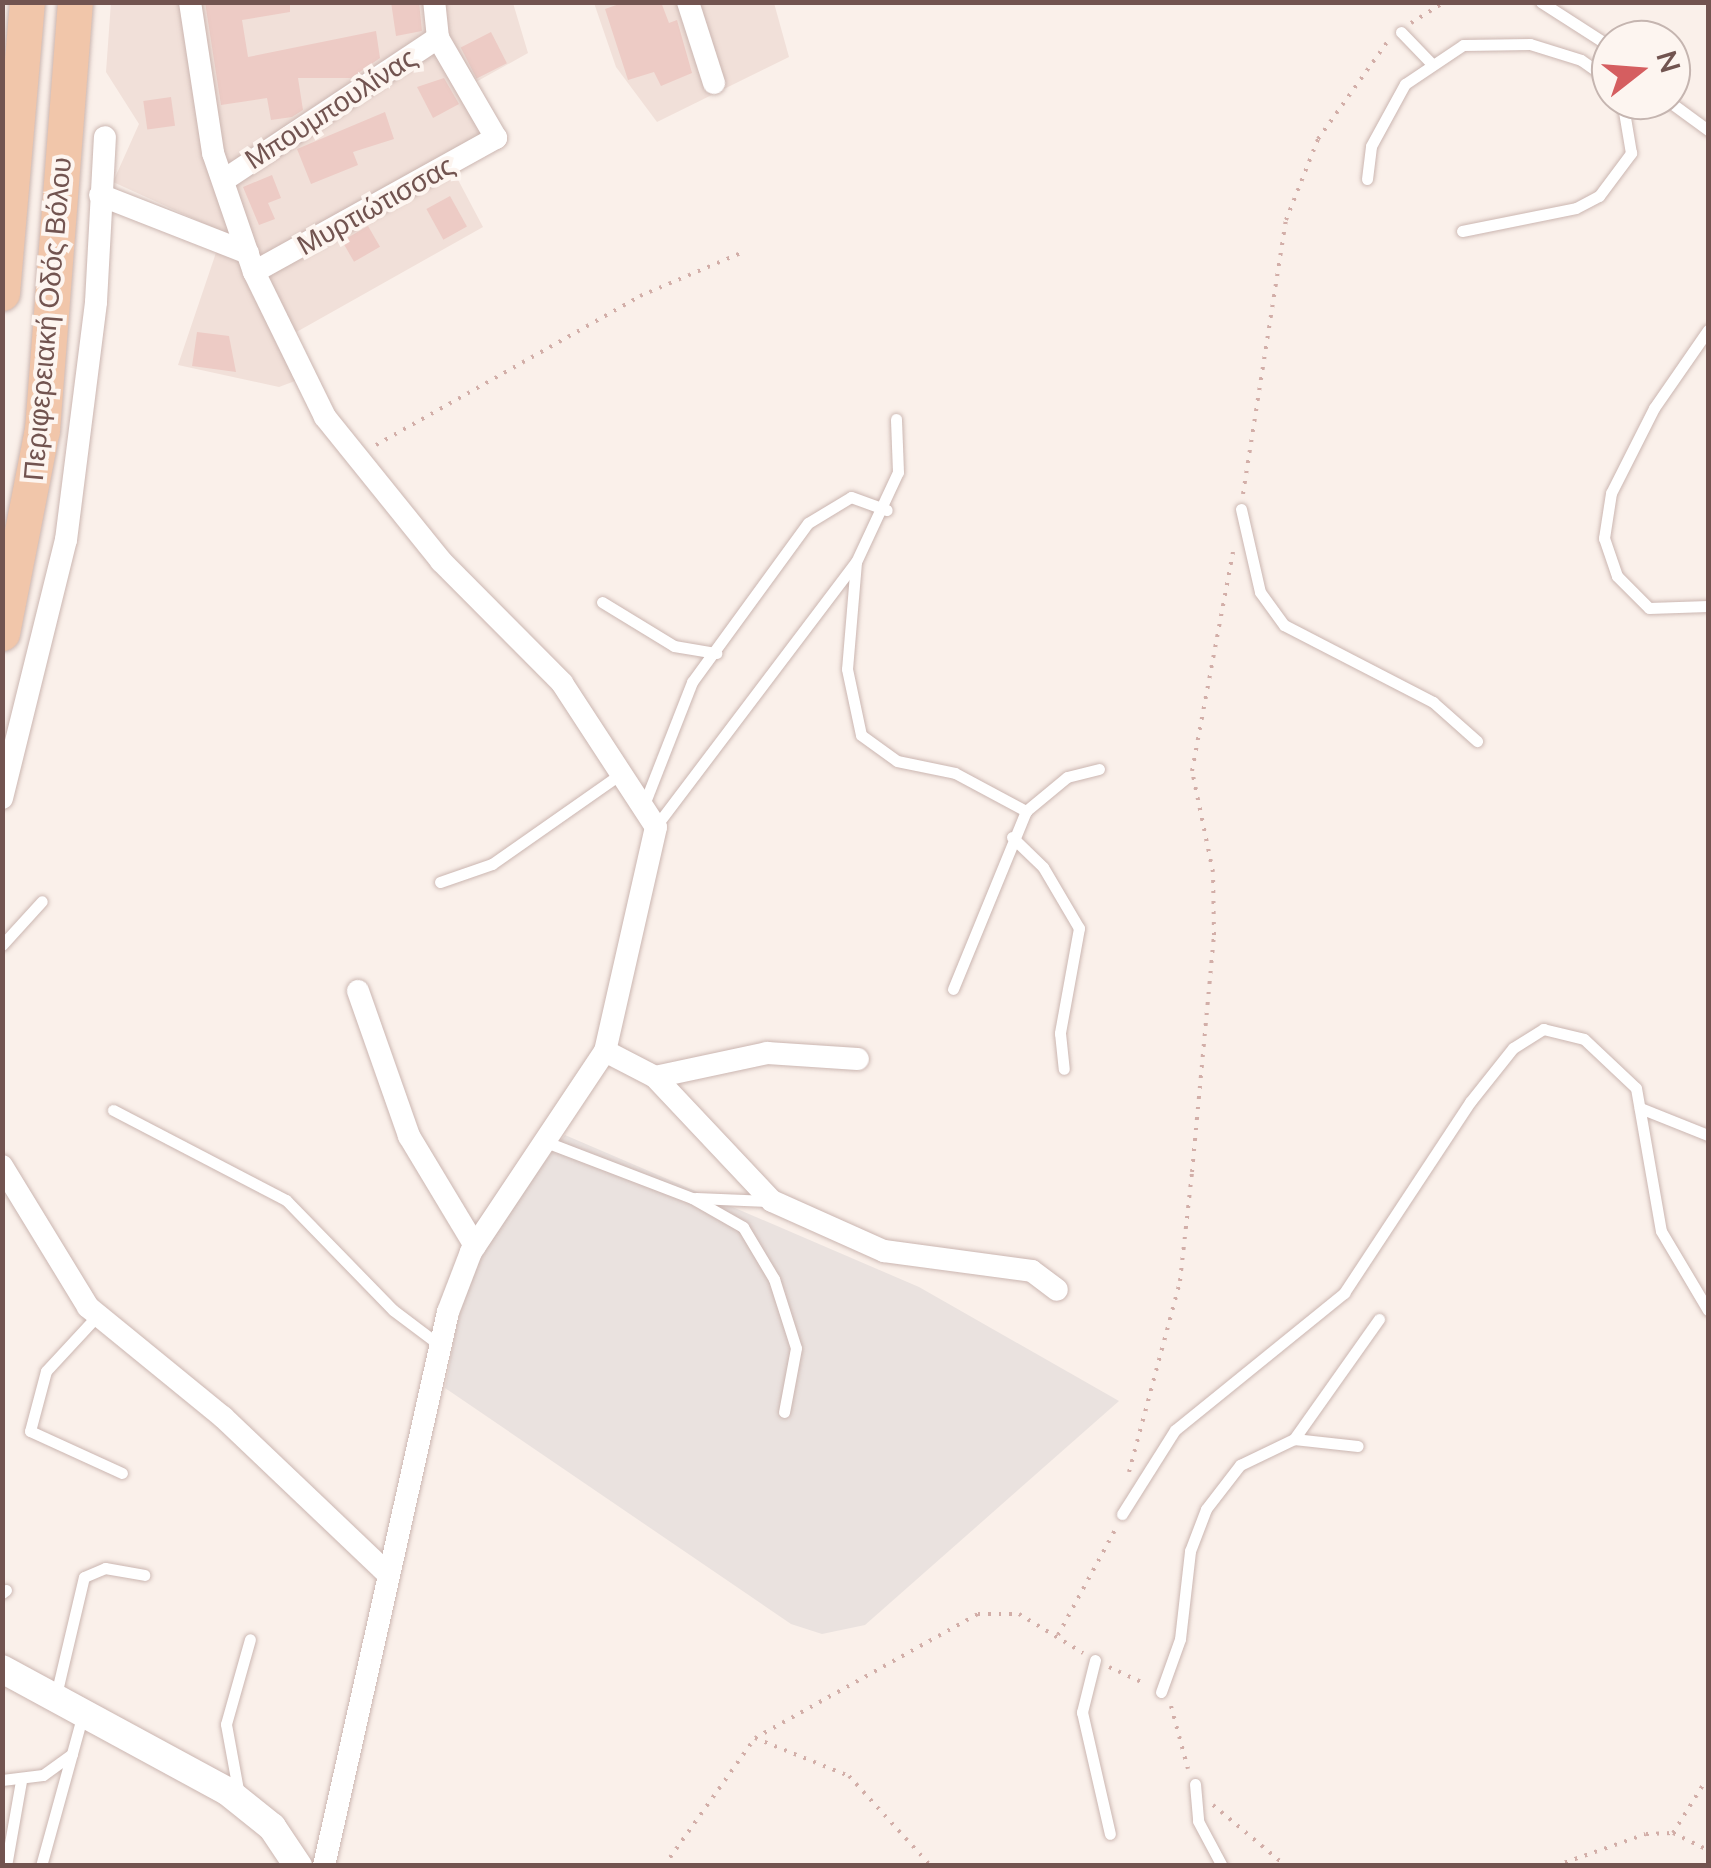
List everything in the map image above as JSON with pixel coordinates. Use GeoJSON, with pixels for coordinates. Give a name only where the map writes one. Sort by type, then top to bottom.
{"type":"FeatureCollection","features":[{"type":"Feature","properties":{"kind":"main road","name":"Περιφερειακή Οδός Βόλου"},"geometry":{"type":"LineString","coordinates":[[2,292],[27,2]]}},
{"type":"Feature","properties":{"kind":"main road","name":"Περιφερειακή Οδός Βόλου"},"geometry":{"type":"LineString","coordinates":[[2,633],[42,430],[76,2]]}},
{"type":"Feature","properties":{"kind":"street"},"geometry":{"type":"LineString","coordinates":[[190,2],[204,118],[251,263],[352,458],[441,561],[538,655],[626,771],[656,827],[605,1051],[474,1246],[441,1346],[386,1572],[324,1866]]}},
{"type":"Feature","properties":{"kind":"street"},"geometry":{"type":"LineString","coordinates":[[434,2],[438,38]]}},
{"type":"Feature","properties":{"kind":"street"},"geometry":{"type":"LineString","coordinates":[[688,2],[714,83]]}},
{"type":"Feature","properties":{"kind":"street","name":"Μπουμπουλίνας"},"geometry":{"type":"LineString","coordinates":[[224,180],[438,38]]}},
{"type":"Feature","properties":{"kind":"street","name":"Μυρτιώτισσας"},"geometry":{"type":"LineString","coordinates":[[251,263],[496,138],[438,38]]}},
{"type":"Feature","properties":{"kind":"street"},"geometry":{"type":"LineString","coordinates":[[2,798],[68,526],[104,138]]}},
{"type":"Feature","properties":{"kind":"street"},"geometry":{"type":"LineString","coordinates":[[100,195],[251,263]]}},
{"type":"Feature","properties":{"kind":"street"},"geometry":{"type":"LineString","coordinates":[[358,991],[409,1136],[474,1246]]}},
{"type":"Feature","properties":{"kind":"street"},"geometry":{"type":"LineString","coordinates":[[605,1051],[655,1077],[772,1201],[884,1251],[1032,1271],[1057,1290]]}},
{"type":"Feature","properties":{"kind":"street"},"geometry":{"type":"LineString","coordinates":[[655,1077],[767,1053],[858,1059]]}},
{"type":"Feature","properties":{"kind":"street"},"geometry":{"type":"LineString","coordinates":[[2,1166],[97,1316],[223,1417],[386,1572]]}},
{"type":"Feature","properties":{"kind":"street"},"geometry":{"type":"LineString","coordinates":[[2,1669],[240,1800],[295,1863]]}},
{"type":"Feature","properties":{"kind":"lane"},"geometry":{"type":"LineString","coordinates":[[1540,2],[1591,35]]}},
{"type":"Feature","properties":{"kind":"lane"},"geometry":{"type":"LineString","coordinates":[[1402,32],[1430,62]]}},
{"type":"Feature","properties":{"kind":"lane"},"geometry":{"type":"LineString","coordinates":[[1367,179],[1384,117],[1430,62],[1482,40],[1506,41],[1581,60],[1591,67]]}},
{"type":"Feature","properties":{"kind":"lane"},"geometry":{"type":"LineString","coordinates":[[1462,232],[1576,208],[1598,196],[1631,152],[1625,120]]}},
{"type":"Feature","properties":{"kind":"lane"},"geometry":{"type":"LineString","coordinates":[[1708,330],[1654,408],[1611,493],[1604,538],[1617,576],[1650,608],[1708,606]]}},
{"type":"Feature","properties":{"kind":"lane"},"geometry":{"type":"LineString","coordinates":[[656,827],[856,562],[886,510],[903,450],[896,419]]}},
{"type":"Feature","properties":{"kind":"lane"},"geometry":{"type":"LineString","coordinates":[[644,802],[674,716],[808,523],[832,502],[851,497],[886,510]]}},
{"type":"Feature","properties":{"kind":"lane"},"geometry":{"type":"LineString","coordinates":[[1240,509],[1260,592],[1284,625],[1433,702],[1478,742]]}},
{"type":"Feature","properties":{"kind":"lane"},"geometry":{"type":"LineString","coordinates":[[856,562],[847,669],[861,735],[897,761],[955,773],[1026,810]]}},
{"type":"Feature","properties":{"kind":"lane"},"geometry":{"type":"LineString","coordinates":[[602,602],[674,646],[716,653]]}},
{"type":"Feature","properties":{"kind":"lane"},"geometry":{"type":"LineString","coordinates":[[953,989],[1026,810],[1068,776],[1099,769]]}},
{"type":"Feature","properties":{"kind":"lane"},"geometry":{"type":"LineString","coordinates":[[440,882],[492,864],[626,771]]}},
{"type":"Feature","properties":{"kind":"lane"},"geometry":{"type":"LineString","coordinates":[[1012,837],[1043,867],[1079,928],[1060,1033],[1064,1069]]}},
{"type":"Feature","properties":{"kind":"lane"},"geometry":{"type":"LineString","coordinates":[[2,945],[42,901]]}},
{"type":"Feature","properties":{"kind":"lane"},"geometry":{"type":"LineString","coordinates":[[1122,1514],[1174,1430],[1344,1293],[1470,1102],[1527,1035],[1560,1028],[1584,1039],[1618,1066],[1640,1108],[1661,1231],[1708,1310]]}},
{"type":"Feature","properties":{"kind":"lane"},"geometry":{"type":"LineString","coordinates":[[1640,1108],[1708,1135]]}},
{"type":"Feature","properties":{"kind":"lane"},"geometry":{"type":"LineString","coordinates":[[113,1110],[286,1200],[393,1310],[441,1346]]}},
{"type":"Feature","properties":{"kind":"lane"},"geometry":{"type":"LineString","coordinates":[[546,1142],[692,1198],[743,1227],[774,1278],[796,1348],[784,1412]]}},
{"type":"Feature","properties":{"kind":"lane"},"geometry":{"type":"LineString","coordinates":[[692,1198],[772,1201]]}},
{"type":"Feature","properties":{"kind":"lane"},"geometry":{"type":"LineString","coordinates":[[97,1316],[46,1371],[30,1431],[122,1473]]}},
{"type":"Feature","properties":{"kind":"lane"},"geometry":{"type":"LineString","coordinates":[[1294,1440],[1378,1319]]}},
{"type":"Feature","properties":{"kind":"lane"},"geometry":{"type":"LineString","coordinates":[[1161,1692],[1180,1640],[1190,1551],[1206,1509],[1240,1465],[1294,1440],[1358,1446]]}},
{"type":"Feature","properties":{"kind":"lane"},"geometry":{"type":"LineString","coordinates":[[56,1699],[84,1577],[105,1568],[144,1575]]}},
{"type":"Feature","properties":{"kind":"lane"},"geometry":{"type":"LineString","coordinates":[[240,1800],[226,1724],[250,1639]]}},
{"type":"Feature","properties":{"kind":"lane"},"geometry":{"type":"LineString","coordinates":[[1095,1660],[1082,1712],[1110,1834]]}},
{"type":"Feature","properties":{"kind":"lane"},"geometry":{"type":"LineString","coordinates":[[42,1866],[83,1714]]}},
{"type":"Feature","properties":{"kind":"lane"},"geometry":{"type":"LineString","coordinates":[[2,1780],[20,1781],[72,1754]]}},
{"type":"Feature","properties":{"kind":"lane"},"geometry":{"type":"LineString","coordinates":[[6,1866],[20,1781]]}},
{"type":"Feature","properties":{"kind":"lane"},"geometry":{"type":"LineString","coordinates":[[1195,1784],[1198,1821],[1222,1866]]}},
{"type":"Feature","properties":{"kind":"path"},"geometry":{"type":"LineString","coordinates":[[1058,1635],[1122,1514],[1182,1263],[1214,935],[1214,872],[1192,771],[1240,509],[1286,220],[1318,139],[1380,47],[1445,2]]}},
{"type":"Feature","properties":{"kind":"path"},"geometry":{"type":"LineString","coordinates":[[352,458],[640,296],[743,252]]}},
{"type":"Feature","properties":{"kind":"path"},"geometry":{"type":"LineString","coordinates":[[664,1866],[755,1738],[988,1610],[1020,1614],[1095,1660],[1161,1692],[1195,1784],[1286,1866]]}},
{"type":"Feature","properties":{"kind":"path"},"geometry":{"type":"LineString","coordinates":[[755,1738],[849,1776],[931,1866]]}},
{"type":"Feature","properties":{"kind":"path"},"geometry":{"type":"LineString","coordinates":[[1673,1833],[1703,1785]]}},
{"type":"Feature","properties":{"kind":"path"},"geometry":{"type":"LineString","coordinates":[[1555,1866],[1608,1844],[1673,1833],[1708,1850]]}},
{"type":"Feature","properties":{"kind":"shaded area"},"geometry":{"type":"Polygon","coordinates":[[[111,2],[513,3],[528,53],[467,87],[491,131],[446,157],[483,227],[277,343],[295,381],[279,387],[178,365],[223,232],[113,182],[139,124],[106,72],[111,2]]]}},
{"type":"Feature","properties":{"kind":"shaded area"},"geometry":{"type":"Polygon","coordinates":[[[594,3],[774,3],[789,57],[657,122],[616,67],[594,3]]]}},
{"type":"Feature","properties":{"kind":"shaded area"},"geometry":{"type":"Polygon","coordinates":[[[565,1135],[919,1287],[1119,1401],[865,1625],[822,1634],[791,1624],[445,1388],[460,1309],[490,1234],[565,1135]]]}},
{"type":"Feature","properties":{"kind":"building"},"geometry":{"type":"Polygon","coordinates":[[[205,2],[290,2],[290,12],[242,20],[248,57],[376,31],[380,58],[351,78],[298,78],[303,110],[292,117],[271,120],[267,98],[221,105],[205,2]]]}},
{"type":"Feature","properties":{"kind":"building"},"geometry":{"type":"Polygon","coordinates":[[[391,2],[419,2],[422,31],[396,36],[391,2]]]}},
{"type":"Feature","properties":{"kind":"building"},"geometry":{"type":"Polygon","coordinates":[[[625,2],[661,2],[669,23],[677,20],[692,73],[661,86],[654,72],[628,80],[605,9],[625,2]]]}},
{"type":"Feature","properties":{"kind":"building"},"geometry":{"type":"Polygon","coordinates":[[[491,32],[507,63],[477,79],[461,47],[491,32]]]}},
{"type":"Feature","properties":{"kind":"building"},"geometry":{"type":"Polygon","coordinates":[[[444,78],[459,104],[433,118],[417,87],[444,78]]]}},
{"type":"Feature","properties":{"kind":"building"},"geometry":{"type":"Polygon","coordinates":[[[171,97],[175,126],[147,130],[143,101],[171,97]]]}},
{"type":"Feature","properties":{"kind":"building"},"geometry":{"type":"Polygon","coordinates":[[[385,112],[394,139],[353,152],[358,165],[311,184],[297,149],[385,112]]]}},
{"type":"Feature","properties":{"kind":"building"},"geometry":{"type":"Polygon","coordinates":[[[272,175],[281,198],[268,203],[275,219],[259,225],[243,187],[272,175]]]}},
{"type":"Feature","properties":{"kind":"building"},"geometry":{"type":"Polygon","coordinates":[[[450,196],[467,227],[443,240],[426,209],[450,196]]]}},
{"type":"Feature","properties":{"kind":"building"},"geometry":{"type":"Polygon","coordinates":[[[368,226],[380,247],[354,262],[342,241],[368,226]]]}},
{"type":"Feature","properties":{"kind":"building"},"geometry":{"type":"Polygon","coordinates":[[[197,332],[229,336],[236,372],[192,366],[197,332]]]}}]}
